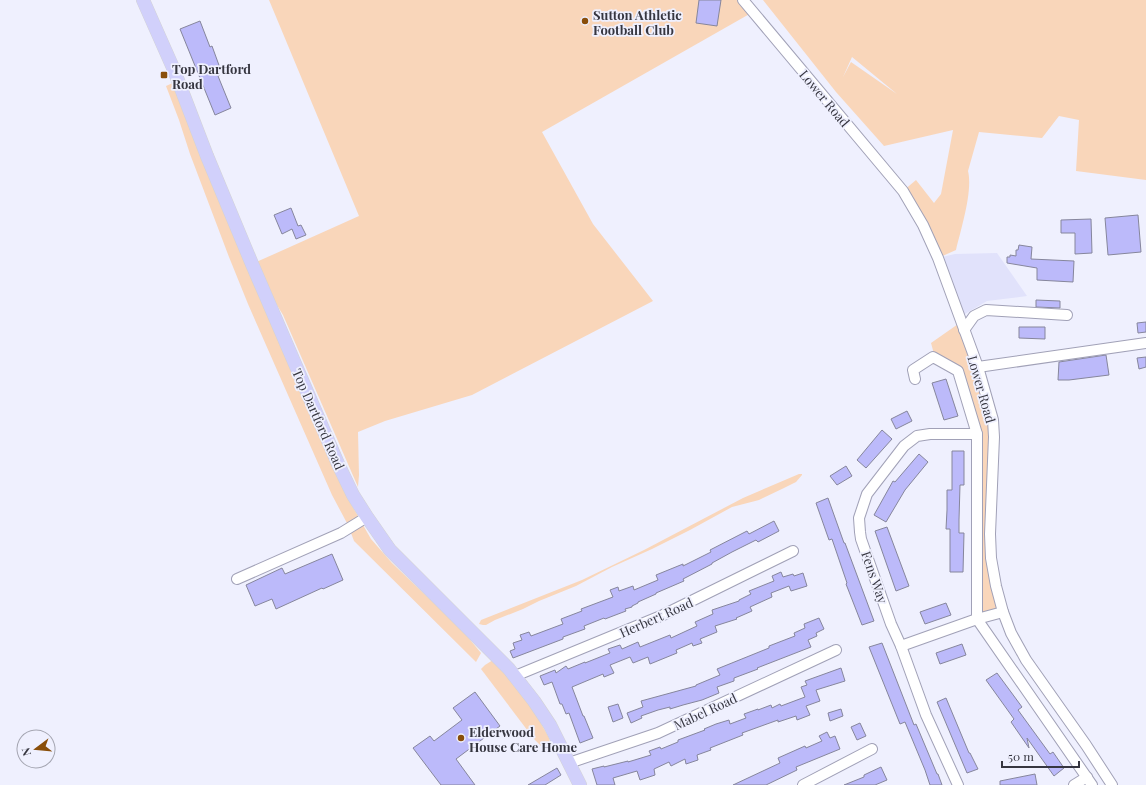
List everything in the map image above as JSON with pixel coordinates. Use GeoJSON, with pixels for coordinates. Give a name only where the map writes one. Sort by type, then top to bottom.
{"type":"FeatureCollection","features":[{"type":"Feature","properties":{"kind":"main road","name":"Top Dartford Road"},"geometry":{"type":"LineString","coordinates":[[143,0],[174,70],[210,163],[274,315],[353,495],[390,550],[515,676],[550,725],[580,785]]}},
{"type":"Feature","properties":{"kind":"street","name":"Lower Road"},"geometry":{"type":"LineString","coordinates":[[744,0],[903,191],[923,225],[938,258],[978,366],[993,420],[994,437],[990,534],[992,565],[1003,612],[1011,633],[1026,660],[1086,745],[1112,785]]}},
{"type":"Feature","properties":{"kind":"street"},"geometry":{"type":"LineString","coordinates":[[964,330],[974,316],[986,310],[1067,315]]}},
{"type":"Feature","properties":{"kind":"street"},"geometry":{"type":"LineString","coordinates":[[978,366],[1146,343]]}},
{"type":"Feature","properties":{"kind":"street","name":"Lower Road"},"geometry":{"type":"LineString","coordinates":[[915,379],[913,370],[933,357],[958,371],[977,434],[977,619]]}},
{"type":"Feature","properties":{"kind":"street","name":"Fens Way"},"geometry":{"type":"LineString","coordinates":[[958,785],[926,715],[901,646],[891,624],[861,538],[859,518],[867,494],[904,446],[917,436],[930,434],[977,434]]}},
{"type":"Feature","properties":{"kind":"street"},"geometry":{"type":"LineString","coordinates":[[237,579],[341,533],[367,517]]}},
{"type":"Feature","properties":{"kind":"street","name":"Herbert Road"},"geometry":{"type":"LineString","coordinates":[[515,676],[663,615],[793,551]]}},
{"type":"Feature","properties":{"kind":"street"},"geometry":{"type":"LineString","coordinates":[[901,646],[977,619],[1003,612]]}},
{"type":"Feature","properties":{"kind":"street"},"geometry":{"type":"LineString","coordinates":[[977,619],[1090,781],[1074,785]]}},
{"type":"Feature","properties":{"kind":"street","name":"Mabel Road"},"geometry":{"type":"LineString","coordinates":[[569,762],[658,733],[836,650]]}},
{"type":"Feature","properties":{"kind":"street"},"geometry":{"type":"LineString","coordinates":[[803,785],[872,749]]}},
{"type":"Feature","properties":{"kind":"shaded area"},"geometry":{"type":"Polygon","coordinates":[[[269,0],[743,0],[753,12],[542,132],[593,224],[653,301],[472,395],[385,421],[358,432],[358,487],[283,315],[252,264],[359,216],[269,0]]]}},
{"type":"Feature","properties":{"kind":"shaded area"},"geometry":{"type":"Polygon","coordinates":[[[763,0],[1146,0],[1146,180],[1076,171],[1079,120],[1059,116],[1042,138],[979,132],[968,171],[968,199],[956,250],[938,258],[903,191],[916,180],[934,203],[941,194],[953,130],[884,146],[836,92],[763,0]],[[852,57],[843,77],[851,62],[897,94],[852,57]]]}},
{"type":"Feature","properties":{"kind":"shaded area"},"geometry":{"type":"Polygon","coordinates":[[[175,82],[351,504],[371,539],[392,563],[462,630],[481,653],[476,662],[354,541],[348,525],[332,495],[248,304],[229,257],[166,86],[175,82]]]}},
{"type":"Feature","properties":{"kind":"shaded area"},"geometry":{"type":"Polygon","coordinates":[[[997,253],[1027,296],[987,301],[965,314],[961,321],[938,258],[955,254],[997,253]]]}},
{"type":"Feature","properties":{"kind":"shaded area"},"geometry":{"type":"Polygon","coordinates":[[[961,322],[993,420],[990,534],[1003,612],[978,618],[977,434],[955,365],[934,354],[931,343],[961,322]]]}},
{"type":"Feature","properties":{"kind":"shaded area"},"geometry":{"type":"Polygon","coordinates":[[[799,474],[802,475],[796,482],[759,500],[732,507],[690,530],[576,586],[486,625],[479,624],[481,620],[582,580],[644,550],[743,498],[799,474]]]}},
{"type":"Feature","properties":{"kind":"shaded area"},"geometry":{"type":"Polygon","coordinates":[[[493,660],[517,688],[530,707],[549,738],[549,745],[541,746],[534,739],[481,669],[493,660]]]}},
{"type":"Feature","properties":{"kind":"building"},"geometry":{"type":"Polygon","coordinates":[[[699,0],[721,0],[717,26],[696,23],[699,0]]]}},
{"type":"Feature","properties":{"kind":"building"},"geometry":{"type":"Polygon","coordinates":[[[200,21],[210,47],[212,46],[220,68],[217,69],[220,75],[218,76],[231,108],[215,115],[180,29],[200,21]]]}},
{"type":"Feature","properties":{"kind":"building"},"geometry":{"type":"Polygon","coordinates":[[[291,208],[298,226],[301,225],[306,235],[296,239],[292,229],[282,234],[274,215],[291,208]]]}},
{"type":"Feature","properties":{"kind":"building"},"geometry":{"type":"Polygon","coordinates":[[[1138,215],[1141,252],[1108,255],[1105,218],[1138,215]]]}},
{"type":"Feature","properties":{"kind":"building"},"geometry":{"type":"Polygon","coordinates":[[[1091,219],[1092,253],[1075,254],[1075,233],[1061,233],[1061,220],[1091,219]]]}},
{"type":"Feature","properties":{"kind":"building"},"geometry":{"type":"Polygon","coordinates":[[[1019,245],[1032,247],[1031,259],[1074,261],[1073,282],[1037,280],[1037,268],[1007,263],[1007,257],[1010,257],[1010,255],[1016,256],[1016,250],[1018,250],[1019,245]]]}},
{"type":"Feature","properties":{"kind":"building"},"geometry":{"type":"Polygon","coordinates":[[[1036,300],[1060,301],[1060,308],[1036,307],[1036,300]]]}},
{"type":"Feature","properties":{"kind":"building"},"geometry":{"type":"Polygon","coordinates":[[[1146,322],[1146,332],[1138,333],[1137,323],[1146,322]]]}},
{"type":"Feature","properties":{"kind":"building"},"geometry":{"type":"Polygon","coordinates":[[[1019,327],[1045,327],[1045,339],[1019,338],[1019,327]]]}},
{"type":"Feature","properties":{"kind":"building"},"geometry":{"type":"Polygon","coordinates":[[[1106,355],[1109,375],[1058,380],[1059,362],[1106,355]]]}},
{"type":"Feature","properties":{"kind":"building"},"geometry":{"type":"Polygon","coordinates":[[[1146,357],[1146,367],[1139,369],[1137,358],[1146,357]]]}},
{"type":"Feature","properties":{"kind":"building"},"geometry":{"type":"Polygon","coordinates":[[[946,379],[958,416],[944,420],[932,383],[946,379]]]}},
{"type":"Feature","properties":{"kind":"building"},"geometry":{"type":"Polygon","coordinates":[[[907,411],[912,421],[896,429],[891,419],[907,411]]]}},
{"type":"Feature","properties":{"kind":"building"},"geometry":{"type":"Polygon","coordinates":[[[882,430],[892,439],[866,468],[857,460],[882,430]]]}},
{"type":"Feature","properties":{"kind":"building"},"geometry":{"type":"Polygon","coordinates":[[[952,451],[964,451],[964,485],[960,485],[959,520],[959,533],[964,533],[963,572],[950,572],[950,529],[946,529],[947,490],[952,490],[952,451]]]}},
{"type":"Feature","properties":{"kind":"building"},"geometry":{"type":"Polygon","coordinates":[[[919,454],[928,462],[905,490],[886,522],[874,515],[893,481],[895,482],[919,454]]]}},
{"type":"Feature","properties":{"kind":"building"},"geometry":{"type":"Polygon","coordinates":[[[846,466],[852,476],[837,485],[830,476],[846,466]]]}},
{"type":"Feature","properties":{"kind":"building"},"geometry":{"type":"Polygon","coordinates":[[[828,498],[874,621],[862,625],[846,584],[847,583],[832,539],[829,540],[816,503],[828,498]]]}},
{"type":"Feature","properties":{"kind":"building"},"geometry":{"type":"Polygon","coordinates":[[[774,521],[779,531],[758,542],[756,540],[732,552],[683,579],[684,581],[638,602],[632,607],[625,609],[626,611],[584,626],[585,629],[563,637],[563,639],[513,658],[510,651],[515,649],[513,643],[522,640],[520,635],[529,632],[531,636],[563,624],[561,619],[582,611],[581,609],[613,597],[610,590],[618,587],[619,591],[633,586],[634,590],[658,580],[656,575],[683,564],[683,566],[747,531],[749,534],[774,521]]]}},
{"type":"Feature","properties":{"kind":"building"},"geometry":{"type":"Polygon","coordinates":[[[887,527],[909,586],[896,591],[875,531],[887,527]]]}},
{"type":"Feature","properties":{"kind":"building"},"geometry":{"type":"Polygon","coordinates":[[[332,554],[343,580],[276,609],[272,599],[255,606],[246,585],[282,568],[285,574],[332,554]]]}},
{"type":"Feature","properties":{"kind":"building"},"geometry":{"type":"Polygon","coordinates":[[[781,572],[783,577],[803,573],[807,586],[791,591],[789,586],[771,593],[772,597],[750,607],[752,611],[736,618],[737,619],[715,626],[717,632],[700,639],[702,643],[693,646],[692,643],[676,650],[677,653],[650,664],[648,657],[633,663],[630,657],[610,665],[614,673],[604,677],[603,674],[572,687],[593,738],[580,743],[569,713],[566,714],[562,704],[560,704],[552,682],[544,685],[540,676],[555,670],[556,673],[566,666],[568,669],[585,663],[610,653],[608,649],[620,645],[622,649],[638,642],[640,647],[670,635],[671,638],[697,626],[695,622],[713,614],[712,610],[739,601],[751,594],[749,591],[774,581],[772,576],[781,572]]]}},
{"type":"Feature","properties":{"kind":"building"},"geometry":{"type":"Polygon","coordinates":[[[946,603],[951,615],[925,624],[920,612],[946,603]]]}},
{"type":"Feature","properties":{"kind":"building"},"geometry":{"type":"Polygon","coordinates":[[[819,618],[824,629],[816,633],[817,636],[808,640],[811,647],[734,678],[734,681],[717,687],[719,693],[702,700],[670,709],[670,707],[658,710],[641,716],[642,718],[631,723],[627,713],[643,707],[641,701],[696,686],[720,675],[717,669],[795,636],[794,633],[805,628],[804,624],[819,618]]]}},
{"type":"Feature","properties":{"kind":"building"},"geometry":{"type":"Polygon","coordinates":[[[882,643],[914,725],[916,724],[942,785],[930,785],[905,722],[900,724],[869,647],[882,643]]]}},
{"type":"Feature","properties":{"kind":"building"},"geometry":{"type":"Polygon","coordinates":[[[962,644],[966,655],[940,664],[936,653],[962,644]]]}},
{"type":"Feature","properties":{"kind":"building"},"geometry":{"type":"Polygon","coordinates":[[[841,668],[845,681],[816,690],[820,701],[806,706],[810,715],[797,720],[796,716],[778,722],[778,720],[742,733],[743,735],[710,748],[711,750],[697,755],[698,760],[686,764],[685,759],[671,766],[669,762],[654,769],[655,775],[640,780],[637,771],[613,778],[615,785],[597,785],[592,769],[628,762],[651,755],[649,751],[660,747],[661,749],[716,724],[729,720],[730,724],[746,718],[744,714],[771,705],[772,708],[780,704],[781,706],[805,697],[801,687],[807,685],[805,681],[841,668]]]}},
{"type":"Feature","properties":{"kind":"building"},"geometry":{"type":"Polygon","coordinates":[[[997,673],[1022,707],[1018,710],[1050,754],[1053,752],[1064,768],[1054,776],[1027,738],[1029,748],[1011,722],[1014,719],[986,680],[997,673]]]}},
{"type":"Feature","properties":{"kind":"building","name":"Elderwood House Care Home"},"geometry":{"type":"Polygon","coordinates":[[[475,692],[500,726],[456,759],[475,785],[441,785],[413,748],[430,736],[434,741],[462,720],[453,708],[475,692]]]}},
{"type":"Feature","properties":{"kind":"building"},"geometry":{"type":"Polygon","coordinates":[[[946,698],[969,753],[978,769],[967,773],[937,702],[946,698]]]}},
{"type":"Feature","properties":{"kind":"building"},"geometry":{"type":"Polygon","coordinates":[[[618,704],[623,718],[613,722],[608,707],[618,704]]]}},
{"type":"Feature","properties":{"kind":"building"},"geometry":{"type":"Polygon","coordinates":[[[841,709],[843,716],[830,721],[828,713],[841,709]]]}},
{"type":"Feature","properties":{"kind":"building"},"geometry":{"type":"Polygon","coordinates":[[[860,723],[866,736],[857,740],[851,727],[860,723]]]}},
{"type":"Feature","properties":{"kind":"building"},"geometry":{"type":"Polygon","coordinates":[[[827,732],[830,738],[835,736],[840,749],[796,767],[797,770],[766,785],[733,785],[780,763],[778,758],[805,746],[806,748],[822,741],[819,736],[827,732]]]}},
{"type":"Feature","properties":{"kind":"building"},"geometry":{"type":"Polygon","coordinates":[[[881,767],[887,780],[875,785],[844,785],[864,777],[864,775],[881,767]]]}},
{"type":"Feature","properties":{"kind":"building"},"geometry":{"type":"Polygon","coordinates":[[[557,768],[561,775],[545,785],[528,785],[557,768]]]}},
{"type":"Feature","properties":{"kind":"building"},"geometry":{"type":"Polygon","coordinates":[[[1035,774],[1037,785],[1000,785],[1000,781],[1035,774]]]}},
{"type":"Feature","properties":{"kind":"place","name":"Sutton Athletic Football Club"},"geometry":{"type":"Point","coordinates":[585,21]}},
{"type":"Feature","properties":{"kind":"place","name":"Top Dartford Road"},"geometry":{"type":"Point","coordinates":[164,75]}},
{"type":"Feature","properties":{"kind":"place","name":"Elderwood House Care Home"},"geometry":{"type":"Point","coordinates":[461,738]}}]}
